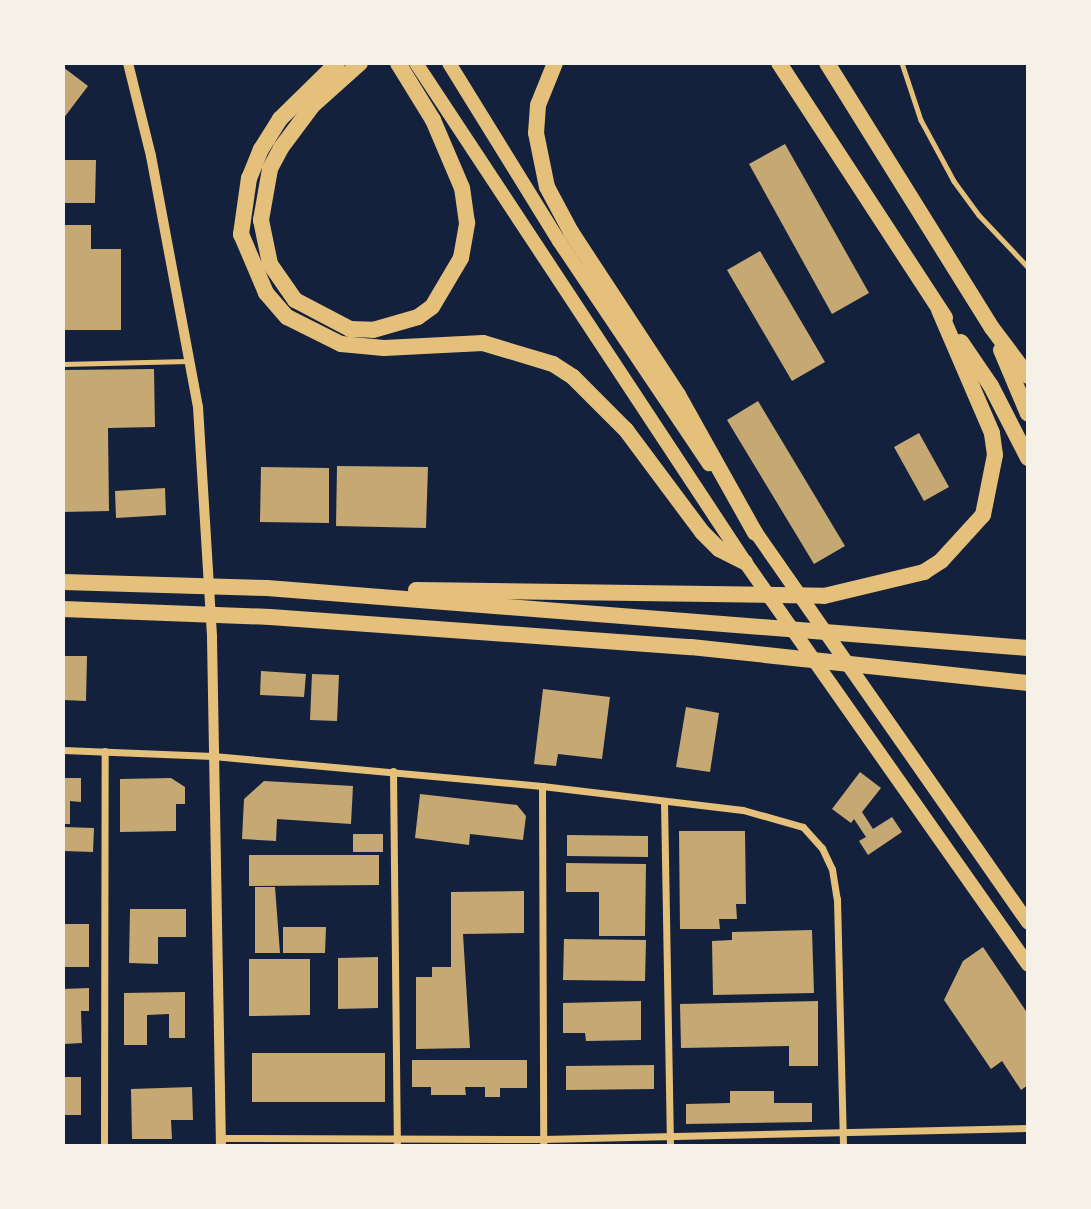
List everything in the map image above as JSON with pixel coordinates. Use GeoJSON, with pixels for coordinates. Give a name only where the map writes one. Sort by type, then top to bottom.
{"type":"FeatureCollection","features":[{"type":"Feature","properties":{"kind":"highway"},"geometry":{"type":"LineString","coordinates":[[360,63],[333,72],[280,119],[261,149],[243,204],[241,234],[251,265],[280,309],[287,317],[341,344],[384,348],[483,344],[553,364],[573,377],[626,430],[702,532],[719,549],[745,562]]}},
{"type":"Feature","properties":{"kind":"highway"},"geometry":{"type":"LineString","coordinates":[[333,72],[270,169],[261,220],[263,240],[270,264],[309,311],[350,329],[373,330],[418,317],[432,307],[461,258],[467,223],[463,188],[433,120],[398,63]]}},
{"type":"Feature","properties":{"kind":"highway"},"geometry":{"type":"LineString","coordinates":[[416,63],[745,562],[1028,964]]}},
{"type":"Feature","properties":{"kind":"highway"},"geometry":{"type":"LineString","coordinates":[[449,63],[559,241],[755,533],[1028,923]]}},
{"type":"Feature","properties":{"kind":"highway"},"geometry":{"type":"LineString","coordinates":[[555,63],[538,105],[536,134],[547,187],[570,232],[678,396],[755,533]]}},
{"type":"Feature","properties":{"kind":"highway"},"geometry":{"type":"LineString","coordinates":[[779,63],[990,386],[1028,458]]}},
{"type":"Feature","properties":{"kind":"highway"},"geometry":{"type":"LineString","coordinates":[[786,63],[809,107]]}},
{"type":"Feature","properties":{"kind":"highway"},"geometry":{"type":"LineString","coordinates":[[828,65],[992,328],[1028,376]]}},
{"type":"Feature","properties":{"kind":"highway"},"geometry":{"type":"LineString","coordinates":[[63,582],[267,588],[824,596],[924,572],[941,561],[983,515],[994,467],[992,433],[939,310]]}},
{"type":"Feature","properties":{"kind":"highway"},"geometry":{"type":"LineString","coordinates":[[992,328],[1028,414]]}},
{"type":"Feature","properties":{"kind":"highway"},"geometry":{"type":"LineString","coordinates":[[267,588],[1028,648]]}},
{"type":"Feature","properties":{"kind":"highway"},"geometry":{"type":"LineString","coordinates":[[63,610],[270,617],[691,647],[1028,683]]}},
{"type":"Feature","properties":{"kind":"street"},"geometry":{"type":"LineString","coordinates":[[128,63],[151,156],[198,407],[208,546],[221,1142],[543,1143],[670,1136],[843,1135],[1028,1128]]}},
{"type":"Feature","properties":{"kind":"street"},"geometry":{"type":"LineString","coordinates":[[63,750],[213,756],[542,786],[777,816],[803,827],[822,848],[837,899],[843,1146]]}},
{"type":"Feature","properties":{"kind":"street"},"geometry":{"type":"LineString","coordinates":[[104,1146],[105,751]]}},
{"type":"Feature","properties":{"kind":"street"},"geometry":{"type":"LineString","coordinates":[[393,771],[397,1143]]}},
{"type":"Feature","properties":{"kind":"street"},"geometry":{"type":"LineString","coordinates":[[542,786],[543,1143]]}},
{"type":"Feature","properties":{"kind":"street"},"geometry":{"type":"LineString","coordinates":[[664,801],[670,1146]]}},
{"type":"Feature","properties":{"kind":"lane"},"geometry":{"type":"LineString","coordinates":[[902,63],[921,120],[954,181],[979,215],[1028,267]]}},
{"type":"Feature","properties":{"kind":"lane"},"geometry":{"type":"LineString","coordinates":[[63,364],[189,361]]}},
{"type":"Feature","properties":{"kind":"building"},"geometry":{"type":"Polygon","coordinates":[[[63,67],[88,86],[63,119],[63,67]]]}},
{"type":"Feature","properties":{"kind":"building"},"geometry":{"type":"Polygon","coordinates":[[[785,144],[869,293],[832,314],[749,164],[785,144]]]}},
{"type":"Feature","properties":{"kind":"building"},"geometry":{"type":"Polygon","coordinates":[[[63,160],[96,160],[95,203],[63,203],[63,160]]]}},
{"type":"Feature","properties":{"kind":"building"},"geometry":{"type":"Polygon","coordinates":[[[63,225],[91,225],[91,249],[121,249],[121,330],[63,330],[63,225]]]}},
{"type":"Feature","properties":{"kind":"building"},"geometry":{"type":"Polygon","coordinates":[[[760,251],[825,362],[792,381],[727,270],[760,251]]]}},
{"type":"Feature","properties":{"kind":"building"},"geometry":{"type":"Polygon","coordinates":[[[154,369],[155,427],[108,428],[109,511],[63,512],[63,370],[154,369]]]}},
{"type":"Feature","properties":{"kind":"building"},"geometry":{"type":"Polygon","coordinates":[[[758,401],[845,546],[814,564],[727,420],[758,401]]]}},
{"type":"Feature","properties":{"kind":"building"},"geometry":{"type":"Polygon","coordinates":[[[919,433],[949,487],[924,501],[894,447],[919,433]]]}},
{"type":"Feature","properties":{"kind":"building"},"geometry":{"type":"Polygon","coordinates":[[[337,466],[428,467],[426,528],[336,526],[337,466]]]}},
{"type":"Feature","properties":{"kind":"building"},"geometry":{"type":"Polygon","coordinates":[[[261,467],[329,468],[329,523],[260,522],[261,467]]]}},
{"type":"Feature","properties":{"kind":"building"},"geometry":{"type":"Polygon","coordinates":[[[165,488],[166,515],[116,518],[115,491],[165,488]]]}},
{"type":"Feature","properties":{"kind":"building"},"geometry":{"type":"Polygon","coordinates":[[[63,656],[87,656],[86,701],[63,700],[63,656]]]}},
{"type":"Feature","properties":{"kind":"building"},"geometry":{"type":"Polygon","coordinates":[[[261,671],[306,674],[304,697],[260,695],[261,671]]]}},
{"type":"Feature","properties":{"kind":"building"},"geometry":{"type":"Polygon","coordinates":[[[312,674],[339,675],[337,721],[310,720],[312,674]]]}},
{"type":"Feature","properties":{"kind":"building"},"geometry":{"type":"Polygon","coordinates":[[[543,689],[610,697],[602,759],[558,754],[556,766],[534,764],[543,689]]]}},
{"type":"Feature","properties":{"kind":"building"},"geometry":{"type":"Polygon","coordinates":[[[686,707],[719,713],[710,772],[676,767],[686,707]]]}},
{"type":"Feature","properties":{"kind":"building"},"geometry":{"type":"Polygon","coordinates":[[[860,772],[881,788],[862,812],[873,829],[892,817],[902,832],[868,855],[859,841],[866,837],[854,819],[851,823],[832,809],[860,772]]]}},
{"type":"Feature","properties":{"kind":"building"},"geometry":{"type":"Polygon","coordinates":[[[63,778],[81,778],[81,802],[70,801],[70,824],[63,824],[63,778]]]}},
{"type":"Feature","properties":{"kind":"building"},"geometry":{"type":"Polygon","coordinates":[[[171,778],[185,787],[185,804],[176,804],[176,831],[120,832],[120,779],[171,778]]]}},
{"type":"Feature","properties":{"kind":"building"},"geometry":{"type":"Polygon","coordinates":[[[264,781],[353,786],[351,824],[277,819],[276,841],[242,839],[244,799],[264,781]]]}},
{"type":"Feature","properties":{"kind":"building"},"geometry":{"type":"Polygon","coordinates":[[[420,794],[517,805],[526,816],[523,840],[470,834],[469,845],[415,838],[420,794]]]}},
{"type":"Feature","properties":{"kind":"building"},"geometry":{"type":"Polygon","coordinates":[[[63,827],[94,828],[93,852],[63,851],[63,827]]]}},
{"type":"Feature","properties":{"kind":"building"},"geometry":{"type":"Polygon","coordinates":[[[679,831],[745,831],[746,904],[736,904],[737,919],[719,919],[720,929],[680,929],[679,831]]]}},
{"type":"Feature","properties":{"kind":"building"},"geometry":{"type":"Polygon","coordinates":[[[353,834],[383,834],[383,852],[353,852],[353,834]]]}},
{"type":"Feature","properties":{"kind":"building"},"geometry":{"type":"Polygon","coordinates":[[[567,835],[648,836],[648,857],[567,856],[567,835]]]}},
{"type":"Feature","properties":{"kind":"building"},"geometry":{"type":"Polygon","coordinates":[[[249,855],[379,855],[379,885],[249,886],[249,855]]]}},
{"type":"Feature","properties":{"kind":"building"},"geometry":{"type":"Polygon","coordinates":[[[566,863],[646,864],[645,936],[599,936],[599,892],[566,892],[566,863]]]}},
{"type":"Feature","properties":{"kind":"building"},"geometry":{"type":"Polygon","coordinates":[[[255,887],[275,887],[280,953],[255,953],[255,887]]]}},
{"type":"Feature","properties":{"kind":"building"},"geometry":{"type":"Polygon","coordinates":[[[524,891],[524,933],[463,934],[470,1048],[416,1049],[416,977],[432,977],[432,967],[451,967],[451,892],[524,891]]]}},
{"type":"Feature","properties":{"kind":"building"},"geometry":{"type":"Polygon","coordinates":[[[130,909],[186,909],[186,937],[158,937],[158,964],[129,963],[130,909]]]}},
{"type":"Feature","properties":{"kind":"building"},"geometry":{"type":"Polygon","coordinates":[[[63,924],[89,924],[89,967],[63,967],[63,924]]]}},
{"type":"Feature","properties":{"kind":"building"},"geometry":{"type":"Polygon","coordinates":[[[283,927],[326,927],[325,953],[283,953],[283,927]]]}},
{"type":"Feature","properties":{"kind":"building"},"geometry":{"type":"Polygon","coordinates":[[[812,930],[814,993],[713,995],[712,941],[732,940],[732,932],[812,930]]]}},
{"type":"Feature","properties":{"kind":"building"},"geometry":{"type":"Polygon","coordinates":[[[564,939],[646,940],[645,981],[563,980],[564,939]]]}},
{"type":"Feature","properties":{"kind":"building"},"geometry":{"type":"Polygon","coordinates":[[[983,947],[1028,1014],[1028,1085],[1021,1090],[1002,1061],[991,1069],[944,1000],[963,961],[983,947]]]}},
{"type":"Feature","properties":{"kind":"building"},"geometry":{"type":"Polygon","coordinates":[[[378,957],[378,1008],[338,1009],[338,958],[378,957]]]}},
{"type":"Feature","properties":{"kind":"building"},"geometry":{"type":"Polygon","coordinates":[[[249,959],[310,959],[310,1015],[249,1016],[249,959]]]}},
{"type":"Feature","properties":{"kind":"building"},"geometry":{"type":"Polygon","coordinates":[[[89,988],[89,1011],[81,1011],[82,1043],[63,1044],[63,989],[89,988]]]}},
{"type":"Feature","properties":{"kind":"building"},"geometry":{"type":"Polygon","coordinates":[[[185,992],[185,1038],[169,1038],[169,1014],[147,1015],[147,1045],[124,1045],[124,993],[185,992]]]}},
{"type":"Feature","properties":{"kind":"building"},"geometry":{"type":"Polygon","coordinates":[[[641,1001],[641,1040],[586,1041],[585,1033],[563,1033],[563,1003],[641,1001]]]}},
{"type":"Feature","properties":{"kind":"building"},"geometry":{"type":"Polygon","coordinates":[[[818,1001],[818,1066],[789,1066],[789,1046],[681,1048],[680,1004],[818,1001]]]}},
{"type":"Feature","properties":{"kind":"building"},"geometry":{"type":"Polygon","coordinates":[[[252,1053],[385,1053],[385,1102],[252,1102],[252,1053]]]}},
{"type":"Feature","properties":{"kind":"building"},"geometry":{"type":"Polygon","coordinates":[[[412,1060],[527,1060],[527,1088],[500,1088],[500,1097],[485,1097],[485,1087],[465,1087],[466,1095],[431,1095],[431,1087],[412,1087],[412,1060]]]}},
{"type":"Feature","properties":{"kind":"building"},"geometry":{"type":"Polygon","coordinates":[[[654,1065],[654,1089],[566,1090],[566,1066],[654,1065]]]}},
{"type":"Feature","properties":{"kind":"building"},"geometry":{"type":"Polygon","coordinates":[[[63,1077],[81,1077],[81,1115],[63,1115],[63,1077]]]}},
{"type":"Feature","properties":{"kind":"building"},"geometry":{"type":"Polygon","coordinates":[[[192,1087],[193,1120],[171,1120],[172,1139],[132,1139],[131,1089],[192,1087]]]}},
{"type":"Feature","properties":{"kind":"building"},"geometry":{"type":"Polygon","coordinates":[[[730,1091],[774,1091],[774,1103],[812,1103],[812,1122],[686,1124],[686,1104],[730,1103],[730,1091]]]}}]}
